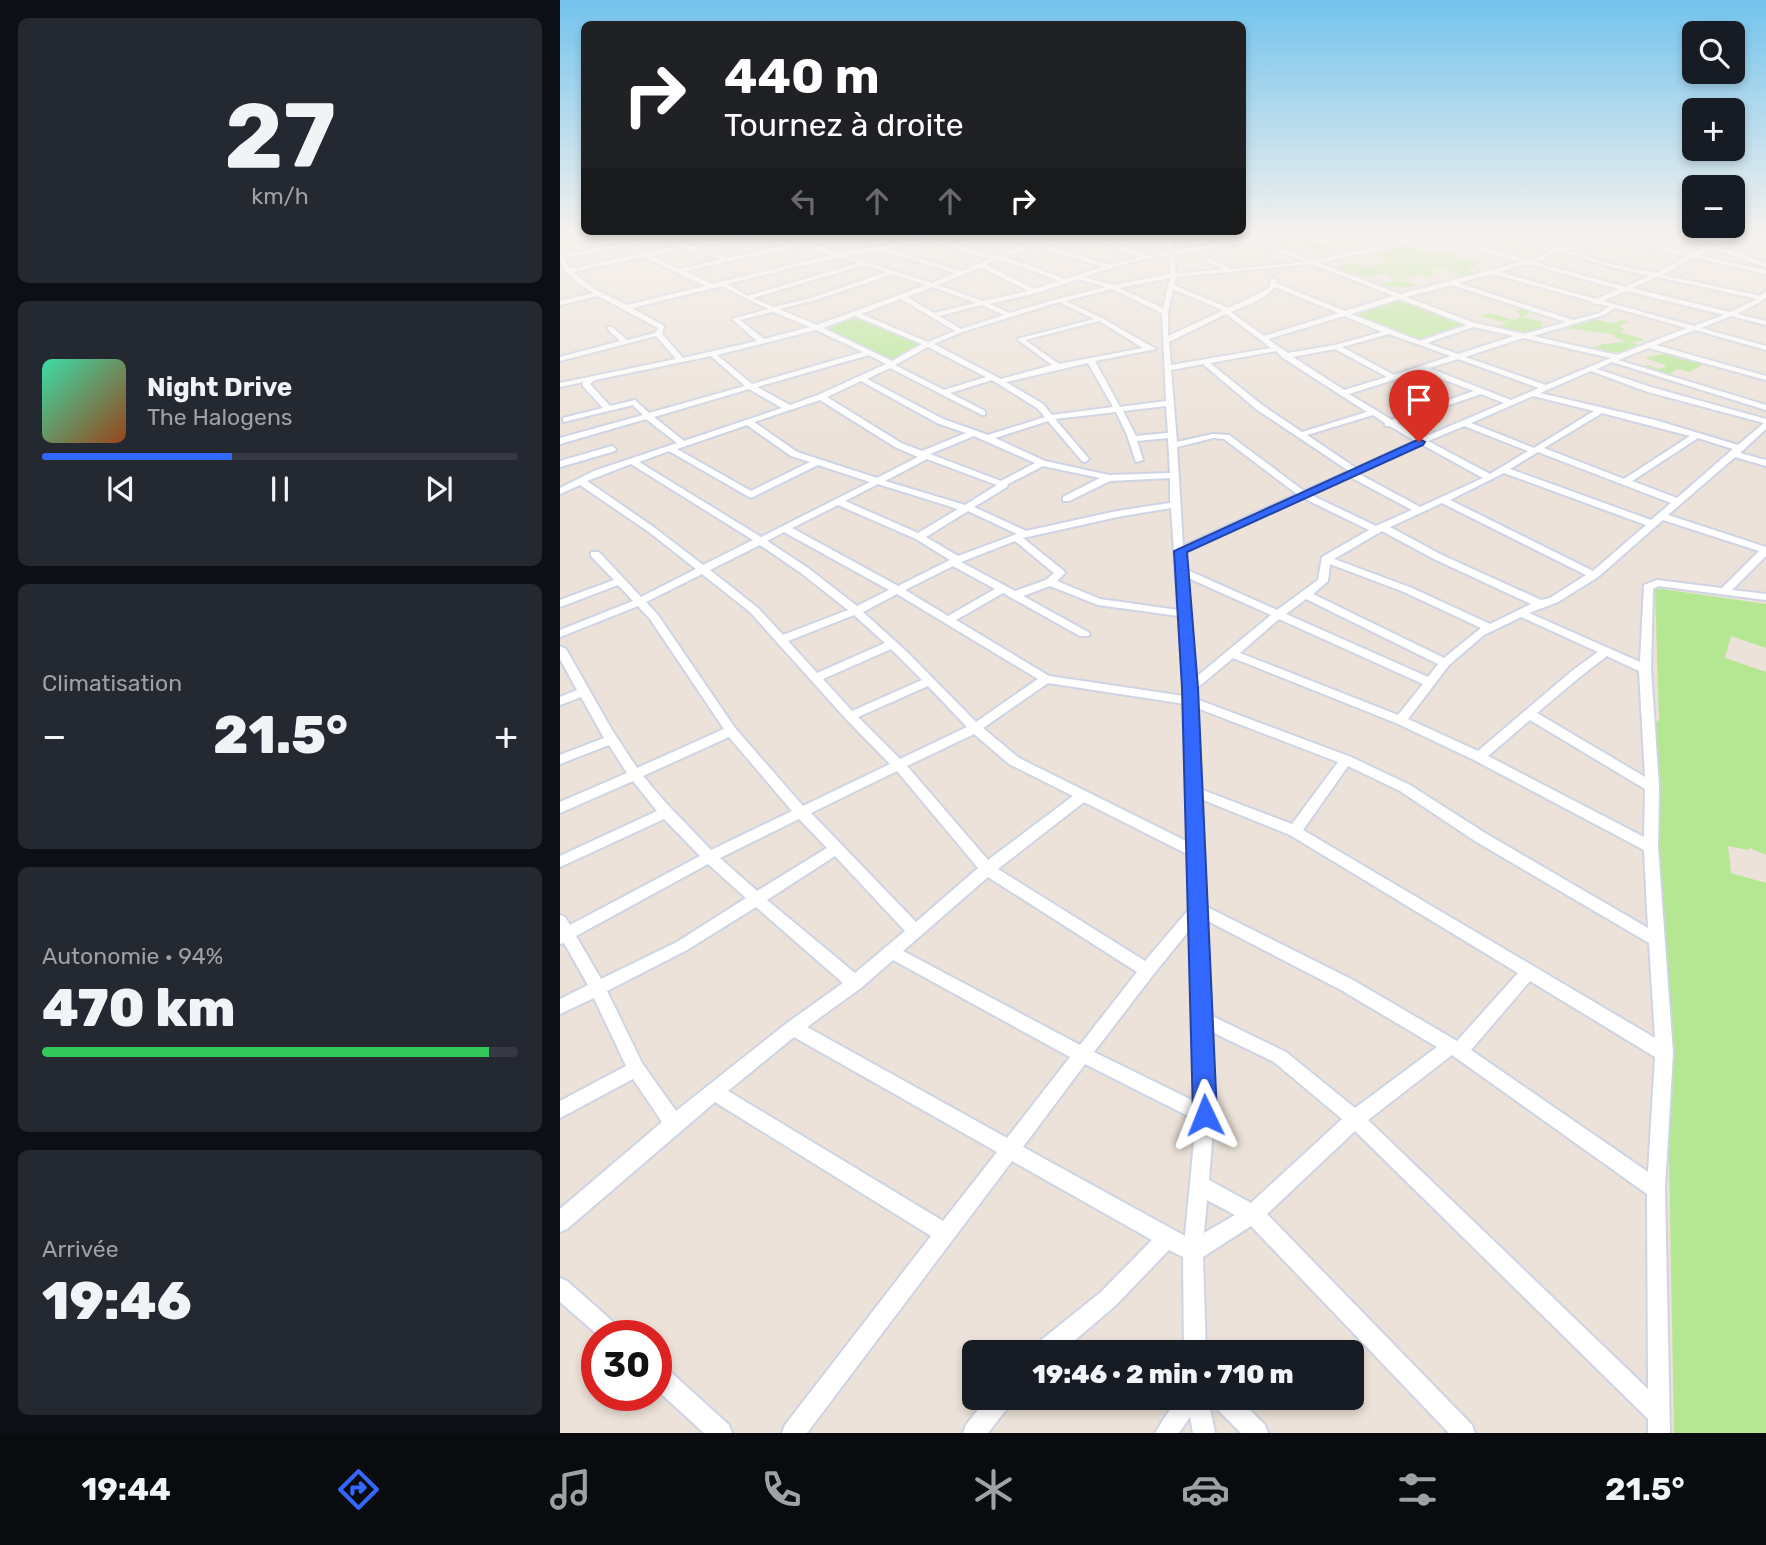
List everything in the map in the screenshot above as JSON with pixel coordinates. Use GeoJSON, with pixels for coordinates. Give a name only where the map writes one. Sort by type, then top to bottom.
{"type":"FeatureCollection","features":[{"type":"Feature","properties":{"kind":"street"},"geometry":{"type":"LineString","coordinates":[[560,359],[658,334],[662,327],[614,301]]}},
{"type":"Feature","properties":{"kind":"street"},"geometry":{"type":"LineString","coordinates":[[628,307],[652,301]]}},
{"type":"Feature","properties":{"kind":"street"},"geometry":{"type":"LineString","coordinates":[[753,301],[888,361],[890,365],[982,412]]}},
{"type":"Feature","properties":{"kind":"street"},"geometry":{"type":"LineString","coordinates":[[762,341],[735,319],[806,301]]}},
{"type":"Feature","properties":{"kind":"street"},"geometry":{"type":"LineString","coordinates":[[560,385],[712,354],[816,328],[892,301]]}},
{"type":"Feature","properties":{"kind":"street"},"geometry":{"type":"LineString","coordinates":[[909,301],[960,331]]}},
{"type":"Feature","properties":{"kind":"street"},"geometry":{"type":"LineString","coordinates":[[977,301],[1011,316]]}},
{"type":"Feature","properties":{"kind":"street"},"geometry":{"type":"LineString","coordinates":[[935,315],[997,301]]}},
{"type":"Feature","properties":{"kind":"street"},"geometry":{"type":"LineString","coordinates":[[560,491],[597,473],[821,397],[960,331],[1057,301]]}},
{"type":"Feature","properties":{"kind":"street"},"geometry":{"type":"LineString","coordinates":[[1062,301],[1100,319],[1149,349]]}},
{"type":"Feature","properties":{"kind":"street"},"geometry":{"type":"LineString","coordinates":[[1141,301],[1165,312]]}},
{"type":"Feature","properties":{"kind":"street"},"geometry":{"type":"LineString","coordinates":[[1168,301],[1165,312],[1166,343],[1175,505],[1186,614],[1190,694],[1205,1115],[1193,1252],[1195,1340]]}},
{"type":"Feature","properties":{"kind":"street"},"geometry":{"type":"LineString","coordinates":[[1208,301],[1388,424],[1490,478]]}},
{"type":"Feature","properties":{"kind":"street"},"geometry":{"type":"LineString","coordinates":[[1000,382],[1058,366],[1149,349],[1252,301]]}},
{"type":"Feature","properties":{"kind":"street"},"geometry":{"type":"LineString","coordinates":[[1313,301],[1389,332],[1547,388]]}},
{"type":"Feature","properties":{"kind":"street"},"geometry":{"type":"LineString","coordinates":[[1262,340],[1388,301]]}},
{"type":"Feature","properties":{"kind":"street"},"geometry":{"type":"LineString","coordinates":[[1414,301],[1473,325],[1615,358],[1766,408]]}},
{"type":"Feature","properties":{"kind":"street"},"geometry":{"type":"LineString","coordinates":[[1507,301],[1574,323]]}},
{"type":"Feature","properties":{"kind":"street"},"geometry":{"type":"LineString","coordinates":[[1590,301],[1766,348]]}},
{"type":"Feature","properties":{"kind":"street"},"geometry":{"type":"LineString","coordinates":[[1674,301],[1766,323]]}},
{"type":"Feature","properties":{"kind":"street"},"geometry":{"type":"LineString","coordinates":[[1180,551],[1419,442],[1757,301]]}},
{"type":"Feature","properties":{"kind":"street"},"geometry":{"type":"LineString","coordinates":[[1344,393],[1524,336],[1574,323],[1613,307]]}},
{"type":"Feature","properties":{"kind":"street"},"geometry":{"type":"LineString","coordinates":[[856,314],[928,344],[1040,406],[1085,459]]}},
{"type":"Feature","properties":{"kind":"street"},"geometry":{"type":"LineString","coordinates":[[1058,366],[1020,339],[1100,319]]}},
{"type":"Feature","properties":{"kind":"street"},"geometry":{"type":"LineString","coordinates":[[1420,342],[1473,325]]}},
{"type":"Feature","properties":{"kind":"street"},"geometry":{"type":"LineString","coordinates":[[610,328],[625,342]]}},
{"type":"Feature","properties":{"kind":"street"},"geometry":{"type":"LineString","coordinates":[[1286,356],[1336,347],[1389,332]]}},
{"type":"Feature","properties":{"kind":"street"},"geometry":{"type":"LineString","coordinates":[[658,334],[681,360]]}},
{"type":"Feature","properties":{"kind":"street"},"geometry":{"type":"LineString","coordinates":[[1648,345],[1766,378]]}},
{"type":"Feature","properties":{"kind":"street"},"geometry":{"type":"LineString","coordinates":[[1336,347],[1394,377]]}},
{"type":"Feature","properties":{"kind":"street"},"geometry":{"type":"LineString","coordinates":[[1168,368],[1275,349]]}},
{"type":"Feature","properties":{"kind":"street"},"geometry":{"type":"LineString","coordinates":[[560,441],[867,352]]}},
{"type":"Feature","properties":{"kind":"street"},"geometry":{"type":"LineString","coordinates":[[712,354],[751,387],[789,408]]}},
{"type":"Feature","properties":{"kind":"street"},"geometry":{"type":"LineString","coordinates":[[1091,361],[1115,408],[1135,439],[1139,460]]}},
{"type":"Feature","properties":{"kind":"street"},"geometry":{"type":"LineString","coordinates":[[1205,362],[1259,407],[1353,472],[1421,511]]}},
{"type":"Feature","properties":{"kind":"street"},"geometry":{"type":"LineString","coordinates":[[1424,369],[1512,403]]}},
{"type":"Feature","properties":{"kind":"street"},"geometry":{"type":"LineString","coordinates":[[1591,369],[1651,390],[1766,423]]}},
{"type":"Feature","properties":{"kind":"street"},"geometry":{"type":"LineString","coordinates":[[593,378],[586,384],[607,408]]}},
{"type":"Feature","properties":{"kind":"street"},"geometry":{"type":"LineString","coordinates":[[860,378],[940,421],[988,438],[1042,463],[1108,478],[1174,475]]}},
{"type":"Feature","properties":{"kind":"street"},"geometry":{"type":"LineString","coordinates":[[942,393],[990,378]]}},
{"type":"Feature","properties":{"kind":"street"},"geometry":{"type":"LineString","coordinates":[[1388,424],[1481,391]]}},
{"type":"Feature","properties":{"kind":"street"},"geometry":{"type":"LineString","coordinates":[[1533,394],[1696,436],[1766,463]]}},
{"type":"Feature","properties":{"kind":"street"},"geometry":{"type":"LineString","coordinates":[[821,397],[898,445],[1002,484],[1042,463]]}},
{"type":"Feature","properties":{"kind":"street"},"geometry":{"type":"LineString","coordinates":[[563,418],[635,402],[683,444]]}},
{"type":"Feature","properties":{"kind":"street"},"geometry":{"type":"LineString","coordinates":[[988,438],[1052,417],[1171,403]]}},
{"type":"Feature","properties":{"kind":"street"},"geometry":{"type":"LineString","coordinates":[[1326,559],[1379,529],[1445,501],[1490,478],[1601,410]]}},
{"type":"Feature","properties":{"kind":"street"},"geometry":{"type":"LineString","coordinates":[[1300,435],[1372,413]]}},
{"type":"Feature","properties":{"kind":"street"},"geometry":{"type":"LineString","coordinates":[[563,418],[589,432]]}},
{"type":"Feature","properties":{"kind":"street"},"geometry":{"type":"LineString","coordinates":[[748,422],[794,454],[948,504],[968,508],[1020,535],[1060,573],[1050,582],[1015,596]]}},
{"type":"Feature","properties":{"kind":"street"},"geometry":{"type":"LineString","coordinates":[[1465,423],[1678,502]]}},
{"type":"Feature","properties":{"kind":"street"},"geometry":{"type":"LineString","coordinates":[[1400,720],[1445,663],[1480,633],[1554,600],[1594,575],[1766,423]]}},
{"type":"Feature","properties":{"kind":"street"},"geometry":{"type":"LineString","coordinates":[[560,634],[639,602],[705,570],[923,456],[973,433]]}},
{"type":"Feature","properties":{"kind":"street"},"geometry":{"type":"LineString","coordinates":[[1625,482],[1696,436]]}},
{"type":"Feature","properties":{"kind":"street"},"geometry":{"type":"LineString","coordinates":[[1135,439],[1226,437],[1304,495],[1540,604]]}},
{"type":"Feature","properties":{"kind":"street"},"geometry":{"type":"LineString","coordinates":[[670,448],[751,495],[819,461]]}},
{"type":"Feature","properties":{"kind":"street"},"geometry":{"type":"LineString","coordinates":[[560,464],[612,449]]}},
{"type":"Feature","properties":{"kind":"street"},"geometry":{"type":"LineString","coordinates":[[632,461],[761,542],[856,611],[975,728],[1014,761],[1196,852]]}},
{"type":"Feature","properties":{"kind":"street"},"geometry":{"type":"LineString","coordinates":[[1504,470],[1657,520],[1766,550],[1725,591]]}},
{"type":"Feature","properties":{"kind":"street"},"geometry":{"type":"LineString","coordinates":[[1066,499],[1108,478]]}},
{"type":"Feature","properties":{"kind":"street"},"geometry":{"type":"LineString","coordinates":[[582,482],[705,570],[754,610],[850,716],[900,766],[987,869],[1147,970]]}},
{"type":"Feature","properties":{"kind":"street"},"geometry":{"type":"LineString","coordinates":[[919,537],[1004,487],[1002,484]]}},
{"type":"Feature","properties":{"kind":"street"},"geometry":{"type":"LineString","coordinates":[[838,501],[919,537],[955,561],[1084,634]]}},
{"type":"Feature","properties":{"kind":"street"},"geometry":{"type":"LineString","coordinates":[[1445,501],[1594,575]]}},
{"type":"Feature","properties":{"kind":"street"},"geometry":{"type":"LineString","coordinates":[[781,640],[856,611],[955,561],[1020,535],[1117,514],[1175,505]]}},
{"type":"Feature","properties":{"kind":"street"},"geometry":{"type":"LineString","coordinates":[[786,529],[899,591],[1046,679],[1190,694],[1346,760],[1405,788],[1480,837],[1657,940]]}},
{"type":"Feature","properties":{"kind":"street"},"geometry":{"type":"LineString","coordinates":[[595,554],[654,617],[731,732],[801,812],[916,932]]}},
{"type":"Feature","properties":{"kind":"street"},"geometry":{"type":"LineString","coordinates":[[1190,694],[1280,613],[1322,581],[1326,559]]}},
{"type":"Feature","properties":{"kind":"street"},"geometry":{"type":"LineString","coordinates":[[1326,559],[1408,590],[1490,628]]}},
{"type":"Feature","properties":{"kind":"street"},"geometry":{"type":"LineString","coordinates":[[1181,571],[1280,613],[1429,682]]}},
{"type":"Feature","properties":{"kind":"street"},"geometry":{"type":"LineString","coordinates":[[560,604],[620,581]]}},
{"type":"Feature","properties":{"kind":"street"},"geometry":{"type":"LineString","coordinates":[[1050,582],[1098,602],[1186,614]]}},
{"type":"Feature","properties":{"kind":"street"},"geometry":{"type":"LineString","coordinates":[[1658,1423],[1656,1189],[1664,1053],[1651,847],[1652,787],[1645,669],[1648,587],[1657,583],[1766,597]]}},
{"type":"Feature","properties":{"kind":"street"},"geometry":{"type":"LineString","coordinates":[[948,620],[1003,589]]}},
{"type":"Feature","properties":{"kind":"street"},"geometry":{"type":"LineString","coordinates":[[1305,594],[1445,663]]}},
{"type":"Feature","properties":{"kind":"street"},"geometry":{"type":"LineString","coordinates":[[1520,613],[1645,669]]}},
{"type":"Feature","properties":{"kind":"street"},"geometry":{"type":"LineString","coordinates":[[816,678],[892,645]]}},
{"type":"Feature","properties":{"kind":"street"},"geometry":{"type":"LineString","coordinates":[[560,649],[636,776],[666,812],[711,856],[855,982]]}},
{"type":"Feature","properties":{"kind":"street"},"geometry":{"type":"LineString","coordinates":[[1479,757],[1577,673],[1606,652]]}},
{"type":"Feature","properties":{"kind":"street"},"geometry":{"type":"LineString","coordinates":[[1233,654],[1400,720],[1479,757],[1651,847]]}},
{"type":"Feature","properties":{"kind":"street"},"geometry":{"type":"LineString","coordinates":[[674,1124],[636,1069],[597,989],[562,931],[975,728],[1046,679]]}},
{"type":"Feature","properties":{"kind":"street"},"geometry":{"type":"LineString","coordinates":[[850,716],[930,681]]}},
{"type":"Feature","properties":{"kind":"street"},"geometry":{"type":"LineString","coordinates":[[560,701],[585,691]]}},
{"type":"Feature","properties":{"kind":"street"},"geometry":{"type":"LineString","coordinates":[[1531,715],[1652,787]]}},
{"type":"Feature","properties":{"kind":"street"},"geometry":{"type":"LineString","coordinates":[[560,808],[731,732]]}},
{"type":"Feature","properties":{"kind":"street"},"geometry":{"type":"LineString","coordinates":[[560,760],[613,739]]}},
{"type":"Feature","properties":{"kind":"street"},"geometry":{"type":"LineString","coordinates":[[1295,831],[1346,760]]}},
{"type":"Feature","properties":{"kind":"street"},"geometry":{"type":"LineString","coordinates":[[1193,791],[1295,831],[1664,1053]]}},
{"type":"Feature","properties":{"kind":"street"},"geometry":{"type":"LineString","coordinates":[[560,1222],[713,1092],[855,982],[987,869],[1084,795]]}},
{"type":"Feature","properties":{"kind":"street"},"geometry":{"type":"LineString","coordinates":[[560,862],[666,812]]}},
{"type":"Feature","properties":{"kind":"street"},"geometry":{"type":"LineString","coordinates":[[560,1007],[682,946],[836,849]]}},
{"type":"Feature","properties":{"kind":"street"},"geometry":{"type":"LineString","coordinates":[[793,1433],[1147,970],[1198,909]]}},
{"type":"Feature","properties":{"kind":"street"},"geometry":{"type":"LineString","coordinates":[[1198,909],[1347,985],[1455,1048],[1656,1189]]}},
{"type":"Feature","properties":{"kind":"street"},"geometry":{"type":"LineString","coordinates":[[892,952],[1083,1055],[1205,1115]]}},
{"type":"Feature","properties":{"kind":"street"},"geometry":{"type":"LineString","coordinates":[[1193,1252],[1253,1213],[1355,1119],[1455,1048],[1529,971]]}},
{"type":"Feature","properties":{"kind":"street"},"geometry":{"type":"LineString","coordinates":[[1202,1018],[1280,1058],[1355,1119],[1658,1423]]}},
{"type":"Feature","properties":{"kind":"street"},"geometry":{"type":"LineString","coordinates":[[793,1028],[1193,1252]]}},
{"type":"Feature","properties":{"kind":"street"},"geometry":{"type":"LineString","coordinates":[[560,1110],[636,1069]]}},
{"type":"Feature","properties":{"kind":"street"},"geometry":{"type":"LineString","coordinates":[[713,1092],[946,1234]]}},
{"type":"Feature","properties":{"kind":"street"},"geometry":{"type":"LineString","coordinates":[[1199,1185],[1253,1213],[1464,1433]]}},
{"type":"Feature","properties":{"kind":"street"},"geometry":{"type":"LineString","coordinates":[[1059,1340],[1108,1299],[1167,1238]]}},
{"type":"Feature","properties":{"kind":"street"},"geometry":{"type":"LineString","coordinates":[[560,1288],[596,1320]]}},
{"type":"Feature","properties":{"kind":"street"},"geometry":{"type":"LineString","coordinates":[[672,1388],[722,1433]]}},
{"type":"Feature","properties":{"kind":"street"},"geometry":{"type":"LineString","coordinates":[[974,1433],[992,1410]]}},
{"type":"Feature","properties":{"kind":"street"},"geometry":{"type":"LineString","coordinates":[[1166,1433],[1182,1410]]}},
{"type":"Feature","properties":{"kind":"street"},"geometry":{"type":"LineString","coordinates":[[1200,1410],[1204,1433]]}},
{"type":"Feature","properties":{"kind":"street"},"geometry":{"type":"LineString","coordinates":[[1234,1410],[1257,1433]]}},
{"type":"Feature","properties":{"kind":"green space"},"geometry":{"type":"Polygon","coordinates":[[[1397,301],[1407,301],[1467,326],[1421,341],[1353,316],[1397,301]]]}},
{"type":"Feature","properties":{"kind":"green space"},"geometry":{"type":"Polygon","coordinates":[[[1517,310],[1533,311],[1522,317],[1544,322],[1541,324],[1542,329],[1520,334],[1495,328],[1507,323],[1480,316],[1490,313],[1514,320],[1521,317],[1517,310]]]}},
{"type":"Feature","properties":{"kind":"green space"},"geometry":{"type":"Polygon","coordinates":[[[857,316],[922,345],[893,360],[826,330],[857,316]]]}},
{"type":"Feature","properties":{"kind":"green space"},"geometry":{"type":"Polygon","coordinates":[[[1595,319],[1612,323],[1622,320],[1629,322],[1619,326],[1625,329],[1620,332],[1646,340],[1631,342],[1638,345],[1628,349],[1636,349],[1604,352],[1602,349],[1590,349],[1603,344],[1627,342],[1612,336],[1616,335],[1565,328],[1595,319]]]}},
{"type":"Feature","properties":{"kind":"green space"},"geometry":{"type":"Polygon","coordinates":[[[1667,353],[1704,364],[1689,372],[1678,369],[1666,376],[1640,368],[1648,365],[1659,369],[1667,366],[1645,358],[1667,353]]]}},
{"type":"Feature","properties":{"kind":"green space"},"geometry":{"type":"Polygon","coordinates":[[[1655,588],[1766,604],[1766,648],[1731,636],[1725,658],[1766,672],[1766,855],[1750,848],[1748,850],[1728,846],[1731,873],[1766,883],[1766,1433],[1674,1433],[1667,1043],[1654,868],[1660,856],[1653,725],[1659,720],[1655,588]]]}},
{"type":"Feature","properties":{"kind":"route"},"geometry":{"type":"LineString","coordinates":[[1205,1115],[1190,688],[1180,551],[1419,442]]}}]}
